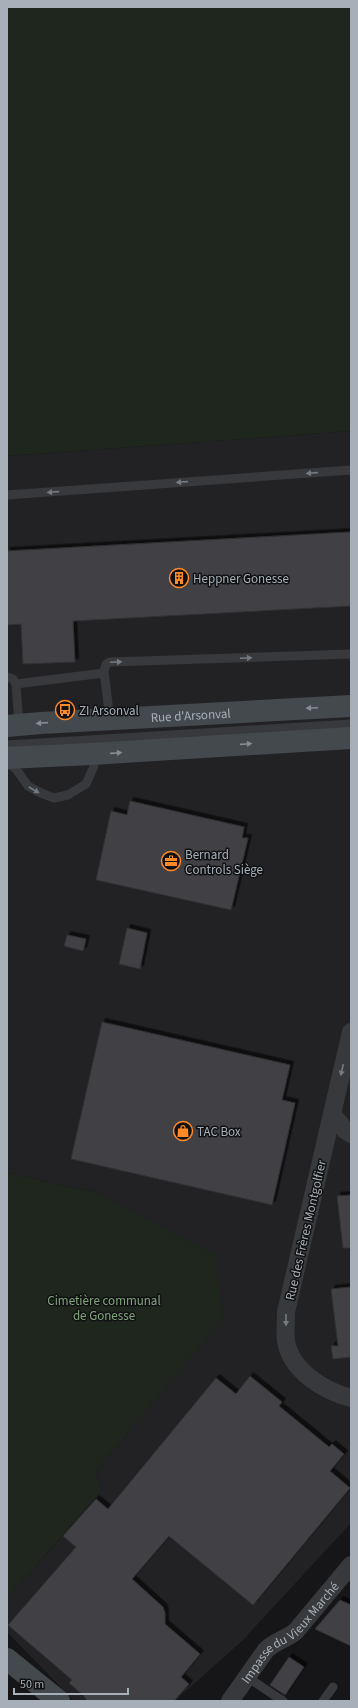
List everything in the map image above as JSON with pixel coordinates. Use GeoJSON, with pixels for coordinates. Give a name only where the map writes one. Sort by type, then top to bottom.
{"type":"FeatureCollection","features":[{"type":"Feature","properties":{"kind":"main road","name":"Rue d'Arsonval"},"geometry":{"type":"LineString","coordinates":[[13,726],[351,706]]}},
{"type":"Feature","properties":{"kind":"main road"},"geometry":{"type":"LineString","coordinates":[[7,758],[351,738]]}},
{"type":"Feature","properties":{"kind":"main road"},"geometry":{"type":"LineString","coordinates":[[7,1659],[59,1701]]}},
{"type":"Feature","properties":{"kind":"street","name":"Rue des Frères Montgolfier"},"geometry":{"type":"LineString","coordinates":[[351,1032],[286,1312],[286,1341],[298,1366],[308,1376],[336,1394],[351,1398]]}},
{"type":"Feature","properties":{"kind":"street"},"geometry":{"type":"LineString","coordinates":[[332,1114],[345,1130],[351,1134]]}},
{"type":"Feature","properties":{"kind":"street","name":"Impasse du Vieux Marché"},"geometry":{"type":"LineString","coordinates":[[230,1701],[272,1643],[285,1639],[296,1631],[351,1565]]}},
{"type":"Feature","properties":{"kind":"lane"},"geometry":{"type":"LineString","coordinates":[[7,495],[351,470]]}},
{"type":"Feature","properties":{"kind":"lane"},"geometry":{"type":"LineString","coordinates":[[110,720],[104,673],[106,664],[110,662],[351,654]]}},
{"type":"Feature","properties":{"kind":"lane"},"geometry":{"type":"LineString","coordinates":[[16,684],[104,673]]}},
{"type":"Feature","properties":{"kind":"lane"},"geometry":{"type":"LineString","coordinates":[[7,677],[13,679],[16,684],[13,726]]}},
{"type":"Feature","properties":{"kind":"lane"},"geometry":{"type":"LineString","coordinates":[[7,745],[60,740],[351,724]]}},
{"type":"Feature","properties":{"kind":"lane"},"geometry":{"type":"LineString","coordinates":[[7,763],[16,769],[28,786],[54,798],[68,795],[86,784],[94,766],[91,754]]}},
{"type":"Feature","properties":{"kind":"lane"},"geometry":{"type":"LineString","coordinates":[[247,1677],[283,1701]]}},
{"type":"Feature","properties":{"kind":"lane"},"geometry":{"type":"LineString","coordinates":[[323,1701],[333,1687]]}},
{"type":"Feature","properties":{"kind":"shaded area"},"geometry":{"type":"Polygon","coordinates":[[[351,431],[351,1523],[243,1640],[175,1701],[74,1701],[7,1632],[7,1599],[102,1490],[95,1472],[222,1318],[94,1192],[7,1173],[7,456],[351,431]]]}},
{"type":"Feature","properties":{"kind":"green space"},"geometry":{"type":"Polygon","coordinates":[[[7,7],[351,7],[351,431],[7,456],[7,7]]]}},
{"type":"Feature","properties":{"kind":"green space","name":"Cimetière communal de Gonesse"},"geometry":{"type":"Polygon","coordinates":[[[7,1173],[94,1192],[215,1255],[223,1318],[95,1472],[102,1490],[7,1599],[7,1173]]]}},
{"type":"Feature","properties":{"kind":"building","name":"Heppner Gonesse"},"geometry":{"type":"Polygon","coordinates":[[[351,532],[351,606],[73,621],[75,662],[23,664],[21,624],[7,625],[7,551],[351,532]]]}},
{"type":"Feature","properties":{"kind":"building","name":"Bernard Controls Siège"},"geometry":{"type":"Polygon","coordinates":[[[130,801],[244,827],[242,838],[248,838],[231,910],[96,880],[111,811],[127,815],[130,801]]]}},
{"type":"Feature","properties":{"kind":"building"},"geometry":{"type":"Polygon","coordinates":[[[127,928],[147,933],[140,969],[119,964],[127,928]]]}},
{"type":"Feature","properties":{"kind":"building"},"geometry":{"type":"Polygon","coordinates":[[[67,935],[86,939],[83,951],[64,946],[67,935]]]}},
{"type":"Feature","properties":{"kind":"building","name":"TAC Box"},"geometry":{"type":"Polygon","coordinates":[[[102,1022],[290,1065],[282,1100],[295,1103],[272,1205],[71,1159],[102,1022]]]}},
{"type":"Feature","properties":{"kind":"building"},"geometry":{"type":"Polygon","coordinates":[[[351,1195],[351,1248],[343,1248],[337,1196],[351,1195]]]}},
{"type":"Feature","properties":{"kind":"building"},"geometry":{"type":"Polygon","coordinates":[[[351,1287],[351,1357],[333,1359],[331,1346],[338,1346],[331,1289],[351,1287]]]}},
{"type":"Feature","properties":{"kind":"building"},"geometry":{"type":"Polygon","coordinates":[[[250,1376],[282,1402],[279,1406],[329,1447],[332,1444],[344,1454],[330,1471],[350,1488],[253,1605],[169,1536],[132,1579],[163,1607],[165,1613],[165,1624],[200,1654],[181,1677],[189,1684],[174,1701],[87,1701],[84,1696],[69,1683],[72,1680],[8,1625],[76,1547],[63,1536],[96,1499],[108,1509],[216,1378],[236,1394],[250,1376]]]}},
{"type":"Feature","properties":{"kind":"building"},"geometry":{"type":"Polygon","coordinates":[[[340,1600],[351,1605],[351,1646],[315,1629],[340,1600]]]}},
{"type":"Feature","properties":{"kind":"building"},"geometry":{"type":"Polygon","coordinates":[[[289,1657],[304,1667],[285,1695],[270,1685],[289,1657]]]}},
{"type":"Feature","properties":{"kind":"place","name":"Heppner Gonesse"},"geometry":{"type":"Point","coordinates":[179,578]}},
{"type":"Feature","properties":{"kind":"place","name":"ZI Arsonval"},"geometry":{"type":"Point","coordinates":[65,710]}},
{"type":"Feature","properties":{"kind":"place","name":"Bernard Controls Siège"},"geometry":{"type":"Point","coordinates":[171,861]}},
{"type":"Feature","properties":{"kind":"place","name":"TAC Box"},"geometry":{"type":"Point","coordinates":[183,1131]}}]}
